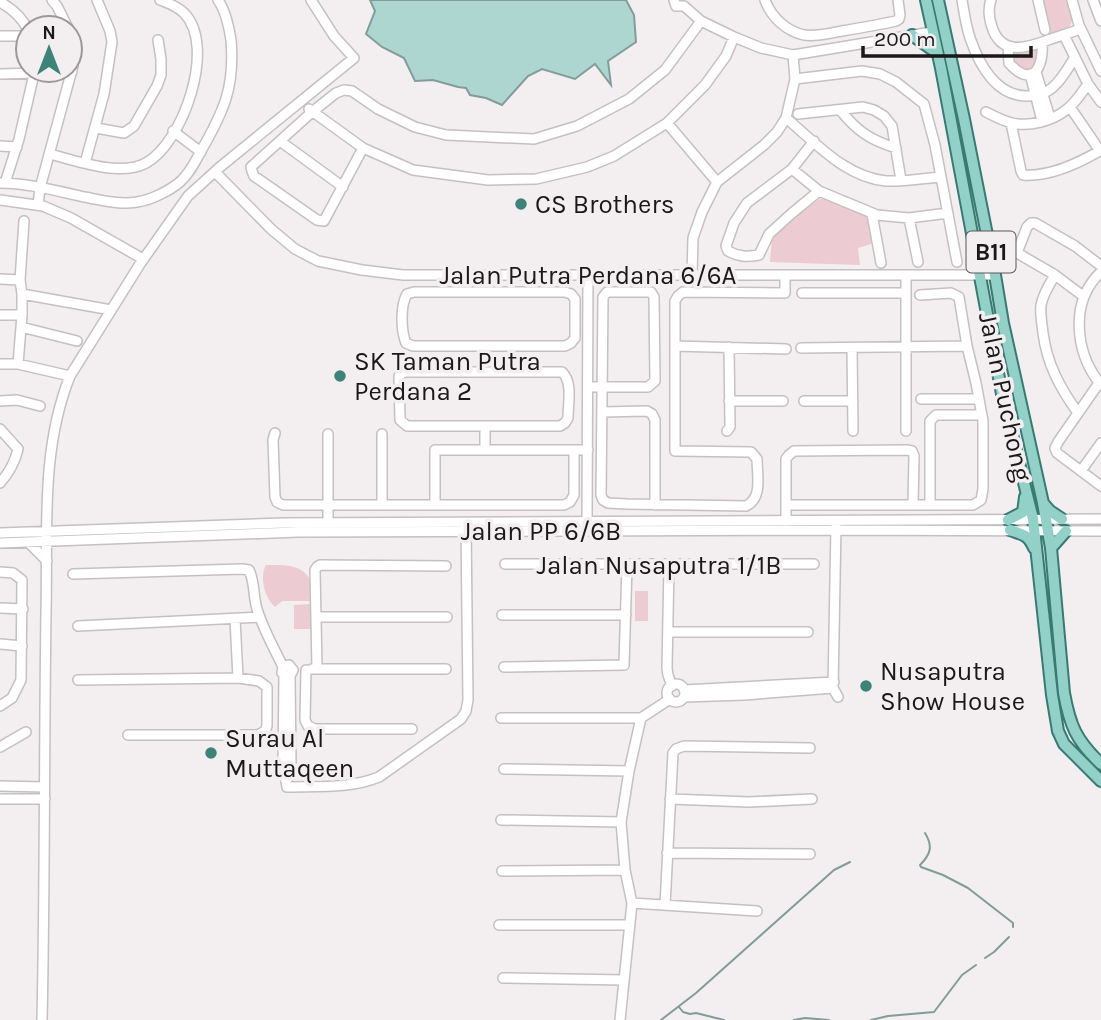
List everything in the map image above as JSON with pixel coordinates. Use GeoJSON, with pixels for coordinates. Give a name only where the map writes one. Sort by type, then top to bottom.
{"type":"FeatureCollection","features":[{"type":"Feature","properties":{"kind":"main road","name":"Jalan Puchong"},"geometry":{"type":"LineString","coordinates":[[926,0],[1002,394],[1034,525],[1058,732],[1064,744],[1101,781]]}},
{"type":"Feature","properties":{"kind":"main road","name":"Jalan Puchong"},"geometry":{"type":"LineString","coordinates":[[937,0],[996,275],[1003,324],[1043,503],[1051,548],[1068,716],[1078,739],[1101,764]]}},
{"type":"Feature","properties":{"kind":"main road"},"geometry":{"type":"LineString","coordinates":[[937,0],[939,24],[932,32],[943,39],[948,58],[952,62]]}},
{"type":"Feature","properties":{"kind":"main road"},"geometry":{"type":"LineString","coordinates":[[928,13],[914,35],[937,53]]}},
{"type":"Feature","properties":{"kind":"main road"},"geometry":{"type":"LineString","coordinates":[[1025,491],[1023,512],[1009,525],[1030,540],[1037,557]]}},
{"type":"Feature","properties":{"kind":"main road"},"geometry":{"type":"LineString","coordinates":[[1043,503],[1049,511],[1062,519]]}},
{"type":"Feature","properties":{"kind":"main road"},"geometry":{"type":"LineString","coordinates":[[1051,548],[1066,531]]}},
{"type":"Feature","properties":{"kind":"street"},"geometry":{"type":"LineString","coordinates":[[85,163],[96,128],[112,42],[97,0]]}},
{"type":"Feature","properties":{"kind":"street"},"geometry":{"type":"LineString","coordinates":[[50,154],[112,168],[129,168],[146,163],[160,150],[187,106],[198,63],[191,25],[184,13],[172,4],[160,0]]}},
{"type":"Feature","properties":{"kind":"street"},"geometry":{"type":"LineString","coordinates":[[32,84],[17,147],[3,183],[111,203],[138,202],[162,194],[179,183],[191,169],[215,129],[227,101],[233,65],[230,32],[223,6],[218,0]]}},
{"type":"Feature","properties":{"kind":"street"},"geometry":{"type":"LineString","coordinates":[[42,1020],[47,508],[50,457],[64,393],[71,376],[111,310],[182,203],[215,172],[354,58],[334,36],[311,0]]}},
{"type":"Feature","properties":{"kind":"street"},"geometry":{"type":"LineString","coordinates":[[674,0],[676,6],[685,3],[701,22],[761,48],[793,55],[932,32]]}},
{"type":"Feature","properties":{"kind":"street"},"geometry":{"type":"LineString","coordinates":[[765,0],[777,21],[804,35],[823,35],[896,21],[900,15],[898,0]]}},
{"type":"Feature","properties":{"kind":"street"},"geometry":{"type":"LineString","coordinates":[[962,0],[969,37],[989,76],[1007,93],[1039,95],[1051,89],[1075,57]]}},
{"type":"Feature","properties":{"kind":"street"},"geometry":{"type":"LineString","coordinates":[[991,0],[990,24],[994,34],[1008,46],[1022,48],[1080,29]]}},
{"type":"Feature","properties":{"kind":"street"},"geometry":{"type":"LineString","coordinates":[[1038,0],[1045,30]]}},
{"type":"Feature","properties":{"kind":"street"},"geometry":{"type":"LineString","coordinates":[[1072,0],[1080,29],[1101,71]]}},
{"type":"Feature","properties":{"kind":"street"},"geometry":{"type":"LineString","coordinates":[[1093,0],[1101,21]]}},
{"type":"Feature","properties":{"kind":"street"},"geometry":{"type":"LineString","coordinates":[[0,2],[17,14]]}},
{"type":"Feature","properties":{"kind":"street"},"geometry":{"type":"LineString","coordinates":[[363,148],[324,221],[317,220],[254,176],[251,171],[251,167],[312,112],[344,90],[352,91],[378,109],[415,127],[446,135],[534,138],[577,126],[629,99],[665,70],[701,22]]}},
{"type":"Feature","properties":{"kind":"street"},"geometry":{"type":"LineString","coordinates":[[842,31],[845,47]]}},
{"type":"Feature","properties":{"kind":"street"},"geometry":{"type":"LineString","coordinates":[[1064,35],[1088,83],[1101,102]]}},
{"type":"Feature","properties":{"kind":"street"},"geometry":{"type":"LineString","coordinates":[[302,101],[312,112],[363,148],[413,170],[488,180],[536,179],[596,164],[667,123],[705,85],[726,56],[734,37]]}},
{"type":"Feature","properties":{"kind":"street"},"geometry":{"type":"LineString","coordinates":[[96,128],[124,133],[134,126],[161,75],[162,59],[158,40]]}},
{"type":"Feature","properties":{"kind":"street"},"geometry":{"type":"LineString","coordinates":[[1033,73],[1043,59],[1042,43]]}},
{"type":"Feature","properties":{"kind":"street"},"geometry":{"type":"LineString","coordinates":[[1008,46],[1009,63],[1020,73],[1033,73]]}},
{"type":"Feature","properties":{"kind":"street"},"geometry":{"type":"LineString","coordinates":[[692,275],[693,238],[702,212],[717,183],[764,145],[786,118],[795,79],[793,55]]}},
{"type":"Feature","properties":{"kind":"street"},"geometry":{"type":"LineString","coordinates":[[795,79],[862,71],[880,74],[896,82],[924,104],[935,145],[957,262]]}},
{"type":"Feature","properties":{"kind":"street"},"geometry":{"type":"LineString","coordinates":[[1033,73],[1046,120]]}},
{"type":"Feature","properties":{"kind":"street"},"geometry":{"type":"LineString","coordinates":[[986,112],[1011,123],[1026,125],[1046,120],[1070,107],[1088,83]]}},
{"type":"Feature","properties":{"kind":"street"},"geometry":{"type":"LineString","coordinates":[[38,205],[40,188],[69,84]]}},
{"type":"Feature","properties":{"kind":"street"},"geometry":{"type":"LineString","coordinates":[[798,114],[863,107],[884,116],[892,126],[901,180]]}},
{"type":"Feature","properties":{"kind":"street"},"geometry":{"type":"LineString","coordinates":[[1011,123],[1023,175],[1056,170],[1100,150],[1070,107]]}},
{"type":"Feature","properties":{"kind":"street"},"geometry":{"type":"LineString","coordinates":[[840,110],[858,130],[879,143],[896,148]]}},
{"type":"Feature","properties":{"kind":"street"},"geometry":{"type":"LineString","coordinates":[[786,118],[843,166],[864,176],[887,181],[941,177]]}},
{"type":"Feature","properties":{"kind":"street"},"geometry":{"type":"LineString","coordinates":[[667,123],[717,183]]}},
{"type":"Feature","properties":{"kind":"street"},"geometry":{"type":"LineString","coordinates":[[173,131],[201,152]]}},
{"type":"Feature","properties":{"kind":"street"},"geometry":{"type":"LineString","coordinates":[[280,141],[343,187]]}},
{"type":"Feature","properties":{"kind":"street"},"geometry":{"type":"LineString","coordinates":[[814,141],[792,169],[747,203],[734,223],[726,246],[728,251],[746,257],[759,255],[769,234],[819,191]]}},
{"type":"Feature","properties":{"kind":"street"},"geometry":{"type":"LineString","coordinates":[[0,146],[17,147]]}},
{"type":"Feature","properties":{"kind":"street"},"geometry":{"type":"LineString","coordinates":[[792,169],[819,191],[872,214],[908,218],[948,213]]}},
{"type":"Feature","properties":{"kind":"street","name":"Jalan Putra Perdana 6/6A"},"geometry":{"type":"LineString","coordinates":[[215,172],[271,229],[295,249],[318,261],[381,273],[996,275]]}},
{"type":"Feature","properties":{"kind":"street"},"geometry":{"type":"LineString","coordinates":[[0,200],[38,205],[71,218],[144,259]]}},
{"type":"Feature","properties":{"kind":"street"},"geometry":{"type":"LineString","coordinates":[[872,214],[881,263]]}},
{"type":"Feature","properties":{"kind":"street"},"geometry":{"type":"LineString","coordinates":[[908,218],[918,262]]}},
{"type":"Feature","properties":{"kind":"street"},"geometry":{"type":"LineString","coordinates":[[18,364],[24,221]]}},
{"type":"Feature","properties":{"kind":"street"},"geometry":{"type":"LineString","coordinates":[[1083,296],[1055,275],[1019,254],[1027,227],[1035,223],[1101,265]]}},
{"type":"Feature","properties":{"kind":"street"},"geometry":{"type":"LineString","coordinates":[[1101,272],[1083,296],[1079,325],[1083,354],[1100,384],[1055,448],[1057,453],[1101,486]]}},
{"type":"Feature","properties":{"kind":"street"},"geometry":{"type":"LineString","coordinates":[[587,522],[588,274]]}},
{"type":"Feature","properties":{"kind":"street"},"geometry":{"type":"LineString","coordinates":[[485,292],[486,275]]}},
{"type":"Feature","properties":{"kind":"street"},"geometry":{"type":"LineString","coordinates":[[588,387],[602,387],[648,387],[654,380],[654,297],[651,292],[604,294],[602,387],[601,495],[603,500],[608,503],[655,505],[746,506],[755,499],[757,491],[757,459],[751,452],[675,451],[675,301],[683,292],[785,293],[785,275]]}},
{"type":"Feature","properties":{"kind":"street"},"geometry":{"type":"LineString","coordinates":[[906,275],[906,431]]}},
{"type":"Feature","properties":{"kind":"street"},"geometry":{"type":"LineString","coordinates":[[1055,275],[1045,292],[1041,306],[1046,350],[1053,372],[1078,413]]}},
{"type":"Feature","properties":{"kind":"street"},"geometry":{"type":"LineString","coordinates":[[0,279],[20,280]]}},
{"type":"Feature","properties":{"kind":"street"},"geometry":{"type":"LineString","coordinates":[[485,292],[571,294],[575,299],[575,338],[565,346],[413,346],[406,343],[403,335],[404,300],[407,294],[485,292]]}},
{"type":"Feature","properties":{"kind":"street"},"geometry":{"type":"LineString","coordinates":[[802,293],[906,293]]}},
{"type":"Feature","properties":{"kind":"street"},"geometry":{"type":"LineString","coordinates":[[786,505],[972,505],[981,500],[982,415],[959,297],[951,293],[920,295]]}},
{"type":"Feature","properties":{"kind":"street"},"geometry":{"type":"LineString","coordinates":[[22,294],[111,310]]}},
{"type":"Feature","properties":{"kind":"street"},"geometry":{"type":"LineString","coordinates":[[0,314],[22,315]]}},
{"type":"Feature","properties":{"kind":"street"},"geometry":{"type":"LineString","coordinates":[[21,327],[78,341]]}},
{"type":"Feature","properties":{"kind":"street"},"geometry":{"type":"LineString","coordinates":[[675,346],[786,349]]}},
{"type":"Feature","properties":{"kind":"street"},"geometry":{"type":"LineString","coordinates":[[801,348],[967,346]]}},
{"type":"Feature","properties":{"kind":"street"},"geometry":{"type":"LineString","coordinates":[[727,431],[730,427],[729,348]]}},
{"type":"Feature","properties":{"kind":"street"},"geometry":{"type":"LineString","coordinates":[[852,348],[853,431]]}},
{"type":"Feature","properties":{"kind":"street"},"geometry":{"type":"LineString","coordinates":[[0,364],[18,364],[71,376]]}},
{"type":"Feature","properties":{"kind":"street"},"geometry":{"type":"LineString","coordinates":[[404,372],[562,372],[567,377],[568,418],[560,426],[485,426],[403,424],[400,420],[399,376],[404,372]]}},
{"type":"Feature","properties":{"kind":"street"},"geometry":{"type":"LineString","coordinates":[[921,399],[979,398]]}},
{"type":"Feature","properties":{"kind":"street"},"geometry":{"type":"LineString","coordinates":[[0,401],[17,400],[40,406]]}},
{"type":"Feature","properties":{"kind":"street"},"geometry":{"type":"LineString","coordinates":[[730,401],[783,401]]}},
{"type":"Feature","properties":{"kind":"street"},"geometry":{"type":"LineString","coordinates":[[804,401],[853,401]]}},
{"type":"Feature","properties":{"kind":"street"},"geometry":{"type":"LineString","coordinates":[[602,412],[647,411],[652,414],[655,420],[655,505]]}},
{"type":"Feature","properties":{"kind":"street"},"geometry":{"type":"LineString","coordinates":[[930,505],[930,421],[936,415],[982,415]]}},
{"type":"Feature","properties":{"kind":"street"},"geometry":{"type":"LineString","coordinates":[[485,426],[485,450]]}},
{"type":"Feature","properties":{"kind":"street"},"geometry":{"type":"LineString","coordinates":[[0,429],[18,449],[11,468],[0,483]]}},
{"type":"Feature","properties":{"kind":"street"},"geometry":{"type":"LineString","coordinates":[[275,433],[275,497],[277,502],[283,505],[564,505],[570,502],[574,495],[574,450]]}},
{"type":"Feature","properties":{"kind":"street"},"geometry":{"type":"LineString","coordinates":[[328,434],[328,523]]}},
{"type":"Feature","properties":{"kind":"street"},"geometry":{"type":"LineString","coordinates":[[382,434],[382,504]]}},
{"type":"Feature","properties":{"kind":"street"},"geometry":{"type":"LineString","coordinates":[[1081,471],[1101,443]]}},
{"type":"Feature","properties":{"kind":"street"},"geometry":{"type":"LineString","coordinates":[[435,504],[435,450],[587,450]]}},
{"type":"Feature","properties":{"kind":"street"},"geometry":{"type":"LineString","coordinates":[[786,521],[786,459],[794,451],[912,451],[914,505]]}},
{"type":"Feature","properties":{"kind":"street"},"geometry":{"type":"LineString","coordinates":[[27,532],[42,520],[47,508]]}},
{"type":"Feature","properties":{"kind":"street"},"geometry":{"type":"LineString","coordinates":[[47,508],[67,535],[47,561]]}},
{"type":"Feature","properties":{"kind":"street"},"geometry":{"type":"LineString","coordinates":[[1047,525],[1062,519],[1101,519]]}},
{"type":"Feature","properties":{"kind":"street","name":"Jalan PP 6/6B"},"geometry":{"type":"LineString","coordinates":[[0,533],[47,531],[67,535],[298,532],[587,522],[786,521],[836,525]]}},
{"type":"Feature","properties":{"kind":"street","name":"Jalan PP 6/6B"},"geometry":{"type":"LineString","coordinates":[[0,543],[47,541],[67,535],[284,523],[466,527],[1047,525]]}},
{"type":"Feature","properties":{"kind":"street"},"geometry":{"type":"LineString","coordinates":[[684,693],[835,689],[836,525]]}},
{"type":"Feature","properties":{"kind":"street"},"geometry":{"type":"LineString","coordinates":[[1047,525],[1066,531],[1101,531]]}},
{"type":"Feature","properties":{"kind":"street"},"geometry":{"type":"LineString","coordinates":[[73,574],[249,570],[260,617],[288,672],[291,764],[287,783],[334,786],[365,783],[379,777],[461,719],[466,711],[466,527]]}},
{"type":"Feature","properties":{"kind":"street"},"geometry":{"type":"LineString","coordinates":[[28,542],[47,561]]}},
{"type":"Feature","properties":{"kind":"street","name":"Jalan Nusaputra 1/1B"},"geometry":{"type":"LineString","coordinates":[[505,565],[814,565]]}},
{"type":"Feature","properties":{"kind":"street"},"geometry":{"type":"LineString","coordinates":[[504,667],[624,665],[627,565]]}},
{"type":"Feature","properties":{"kind":"street"},"geometry":{"type":"LineString","coordinates":[[668,565],[667,675],[672,685]]}},
{"type":"Feature","properties":{"kind":"street"},"geometry":{"type":"LineString","coordinates":[[317,669],[317,567],[446,566]]}},
{"type":"Feature","properties":{"kind":"street"},"geometry":{"type":"LineString","coordinates":[[0,572],[13,573],[22,580],[23,609],[22,680],[12,698],[0,706]]}},
{"type":"Feature","properties":{"kind":"street"},"geometry":{"type":"LineString","coordinates":[[0,608],[23,609]]}},
{"type":"Feature","properties":{"kind":"street"},"geometry":{"type":"LineString","coordinates":[[502,615],[626,615]]}},
{"type":"Feature","properties":{"kind":"street"},"geometry":{"type":"LineString","coordinates":[[79,626],[260,617]]}},
{"type":"Feature","properties":{"kind":"street"},"geometry":{"type":"LineString","coordinates":[[316,617],[447,617]]}},
{"type":"Feature","properties":{"kind":"street"},"geometry":{"type":"LineString","coordinates":[[235,618],[238,678]]}},
{"type":"Feature","properties":{"kind":"street"},"geometry":{"type":"LineString","coordinates":[[668,632],[808,632]]}},
{"type":"Feature","properties":{"kind":"street"},"geometry":{"type":"LineString","coordinates":[[0,644],[22,646]]}},
{"type":"Feature","properties":{"kind":"street"},"geometry":{"type":"LineString","coordinates":[[288,672],[317,669],[446,668]]}},
{"type":"Feature","properties":{"kind":"street"},"geometry":{"type":"LineString","coordinates":[[306,670],[305,720],[308,726],[315,729],[412,729]]}},
{"type":"Feature","properties":{"kind":"street"},"geometry":{"type":"LineString","coordinates":[[78,680],[238,678],[259,681],[267,687],[267,726],[262,734],[128,735]]}},
{"type":"Feature","properties":{"kind":"street"},"geometry":{"type":"LineString","coordinates":[[672,685],[679,685],[684,693]]}},
{"type":"Feature","properties":{"kind":"street"},"geometry":{"type":"LineString","coordinates":[[672,685],[667,692],[670,699],[678,702],[684,693]]}},
{"type":"Feature","properties":{"kind":"street"},"geometry":{"type":"LineString","coordinates":[[501,718],[641,718],[670,699]]}},
{"type":"Feature","properties":{"kind":"street"},"geometry":{"type":"LineString","coordinates":[[620,1020],[632,903],[625,870],[621,822],[641,718]]}},
{"type":"Feature","properties":{"kind":"street"},"geometry":{"type":"LineString","coordinates":[[0,747],[26,732]]}},
{"type":"Feature","properties":{"kind":"street"},"geometry":{"type":"LineString","coordinates":[[665,905],[673,753],[680,747],[810,748]]}},
{"type":"Feature","properties":{"kind":"street"},"geometry":{"type":"LineString","coordinates":[[504,769],[629,771]]}},
{"type":"Feature","properties":{"kind":"street"},"geometry":{"type":"LineString","coordinates":[[24,786],[37,780],[44,770]]}},
{"type":"Feature","properties":{"kind":"street"},"geometry":{"type":"LineString","coordinates":[[0,786],[44,787]]}},
{"type":"Feature","properties":{"kind":"street"},"geometry":{"type":"LineString","coordinates":[[0,799],[45,799]]}},
{"type":"Feature","properties":{"kind":"street"},"geometry":{"type":"LineString","coordinates":[[27,799],[35,804],[45,818]]}},
{"type":"Feature","properties":{"kind":"street"},"geometry":{"type":"LineString","coordinates":[[670,799],[749,802],[811,799]]}},
{"type":"Feature","properties":{"kind":"street"},"geometry":{"type":"LineString","coordinates":[[501,820],[621,822]]}},
{"type":"Feature","properties":{"kind":"street"},"geometry":{"type":"LineString","coordinates":[[667,853],[810,854]]}},
{"type":"Feature","properties":{"kind":"street"},"geometry":{"type":"LineString","coordinates":[[502,871],[625,870]]}},
{"type":"Feature","properties":{"kind":"street"},"geometry":{"type":"LineString","coordinates":[[632,903],[757,911]]}},
{"type":"Feature","properties":{"kind":"street"},"geometry":{"type":"LineString","coordinates":[[499,925],[629,925]]}},
{"type":"Feature","properties":{"kind":"street"},"geometry":{"type":"LineString","coordinates":[[503,978],[624,980]]}},
{"type":"Feature","properties":{"kind":"shaded area"},"geometry":{"type":"Polygon","coordinates":[[[1043,0],[1066,0],[1073,18],[1070,26],[1052,35],[1043,0]]]}},
{"type":"Feature","properties":{"kind":"shaded area"},"geometry":{"type":"Polygon","coordinates":[[[1016,52],[1038,53],[1035,67],[1027,69],[1021,68],[1011,57],[1016,52]]]}},
{"type":"Feature","properties":{"kind":"shaded area"},"geometry":{"type":"Polygon","coordinates":[[[820,199],[827,199],[868,216],[871,244],[858,248],[860,265],[770,262],[772,237],[781,227],[820,199]]]}},
{"type":"Feature","properties":{"kind":"shaded area"},"geometry":{"type":"Polygon","coordinates":[[[266,565],[292,566],[304,572],[312,585],[312,601],[282,601],[275,607],[264,588],[266,565]]]}},
{"type":"Feature","properties":{"kind":"shaded area"},"geometry":{"type":"Polygon","coordinates":[[[635,591],[648,591],[648,621],[635,621],[635,591]]]}},
{"type":"Feature","properties":{"kind":"shaded area"},"geometry":{"type":"Polygon","coordinates":[[[310,604],[311,629],[294,629],[294,605],[310,604]]]}},
{"type":"Feature","properties":{"kind":"water"},"geometry":{"type":"Polygon","coordinates":[[[370,0],[626,0],[634,15],[636,42],[608,61],[611,85],[595,64],[575,79],[542,69],[528,76],[502,105],[470,95],[466,88],[433,80],[415,81],[404,58],[382,47],[366,34],[375,11],[370,0]]]}},
{"type":"Feature","properties":{"kind":"waterway"},"geometry":{"type":"LineString","coordinates":[[925,833],[930,850],[921,867],[968,888],[1013,923],[1013,927]]}},
{"type":"Feature","properties":{"kind":"waterway"},"geometry":{"type":"LineString","coordinates":[[661,1020],[696,993],[834,870],[850,862]]}},
{"type":"Feature","properties":{"kind":"waterway"},"geometry":{"type":"LineString","coordinates":[[985,958],[1009,937]]}},
{"type":"Feature","properties":{"kind":"waterway"},"geometry":{"type":"LineString","coordinates":[[871,1020],[934,1012],[962,975],[976,965]]}},
{"type":"Feature","properties":{"kind":"waterway"},"geometry":{"type":"LineString","coordinates":[[679,1007],[683,1012],[724,1020]]}},
{"type":"Feature","properties":{"kind":"waterway"},"geometry":{"type":"LineString","coordinates":[[794,1020],[829,1020]]}},
{"type":"Feature","properties":{"kind":"place","name":"CS Brothers"},"geometry":{"type":"Point","coordinates":[521,204]}},
{"type":"Feature","properties":{"kind":"place","name":"SK Taman Putra Perdana 2"},"geometry":{"type":"Point","coordinates":[340,376]}},
{"type":"Feature","properties":{"kind":"place","name":"Nusaputra Show House"},"geometry":{"type":"Point","coordinates":[866,686]}},
{"type":"Feature","properties":{"kind":"place","name":"Surau Al Muttaqeen"},"geometry":{"type":"Point","coordinates":[211,753]}}]}
